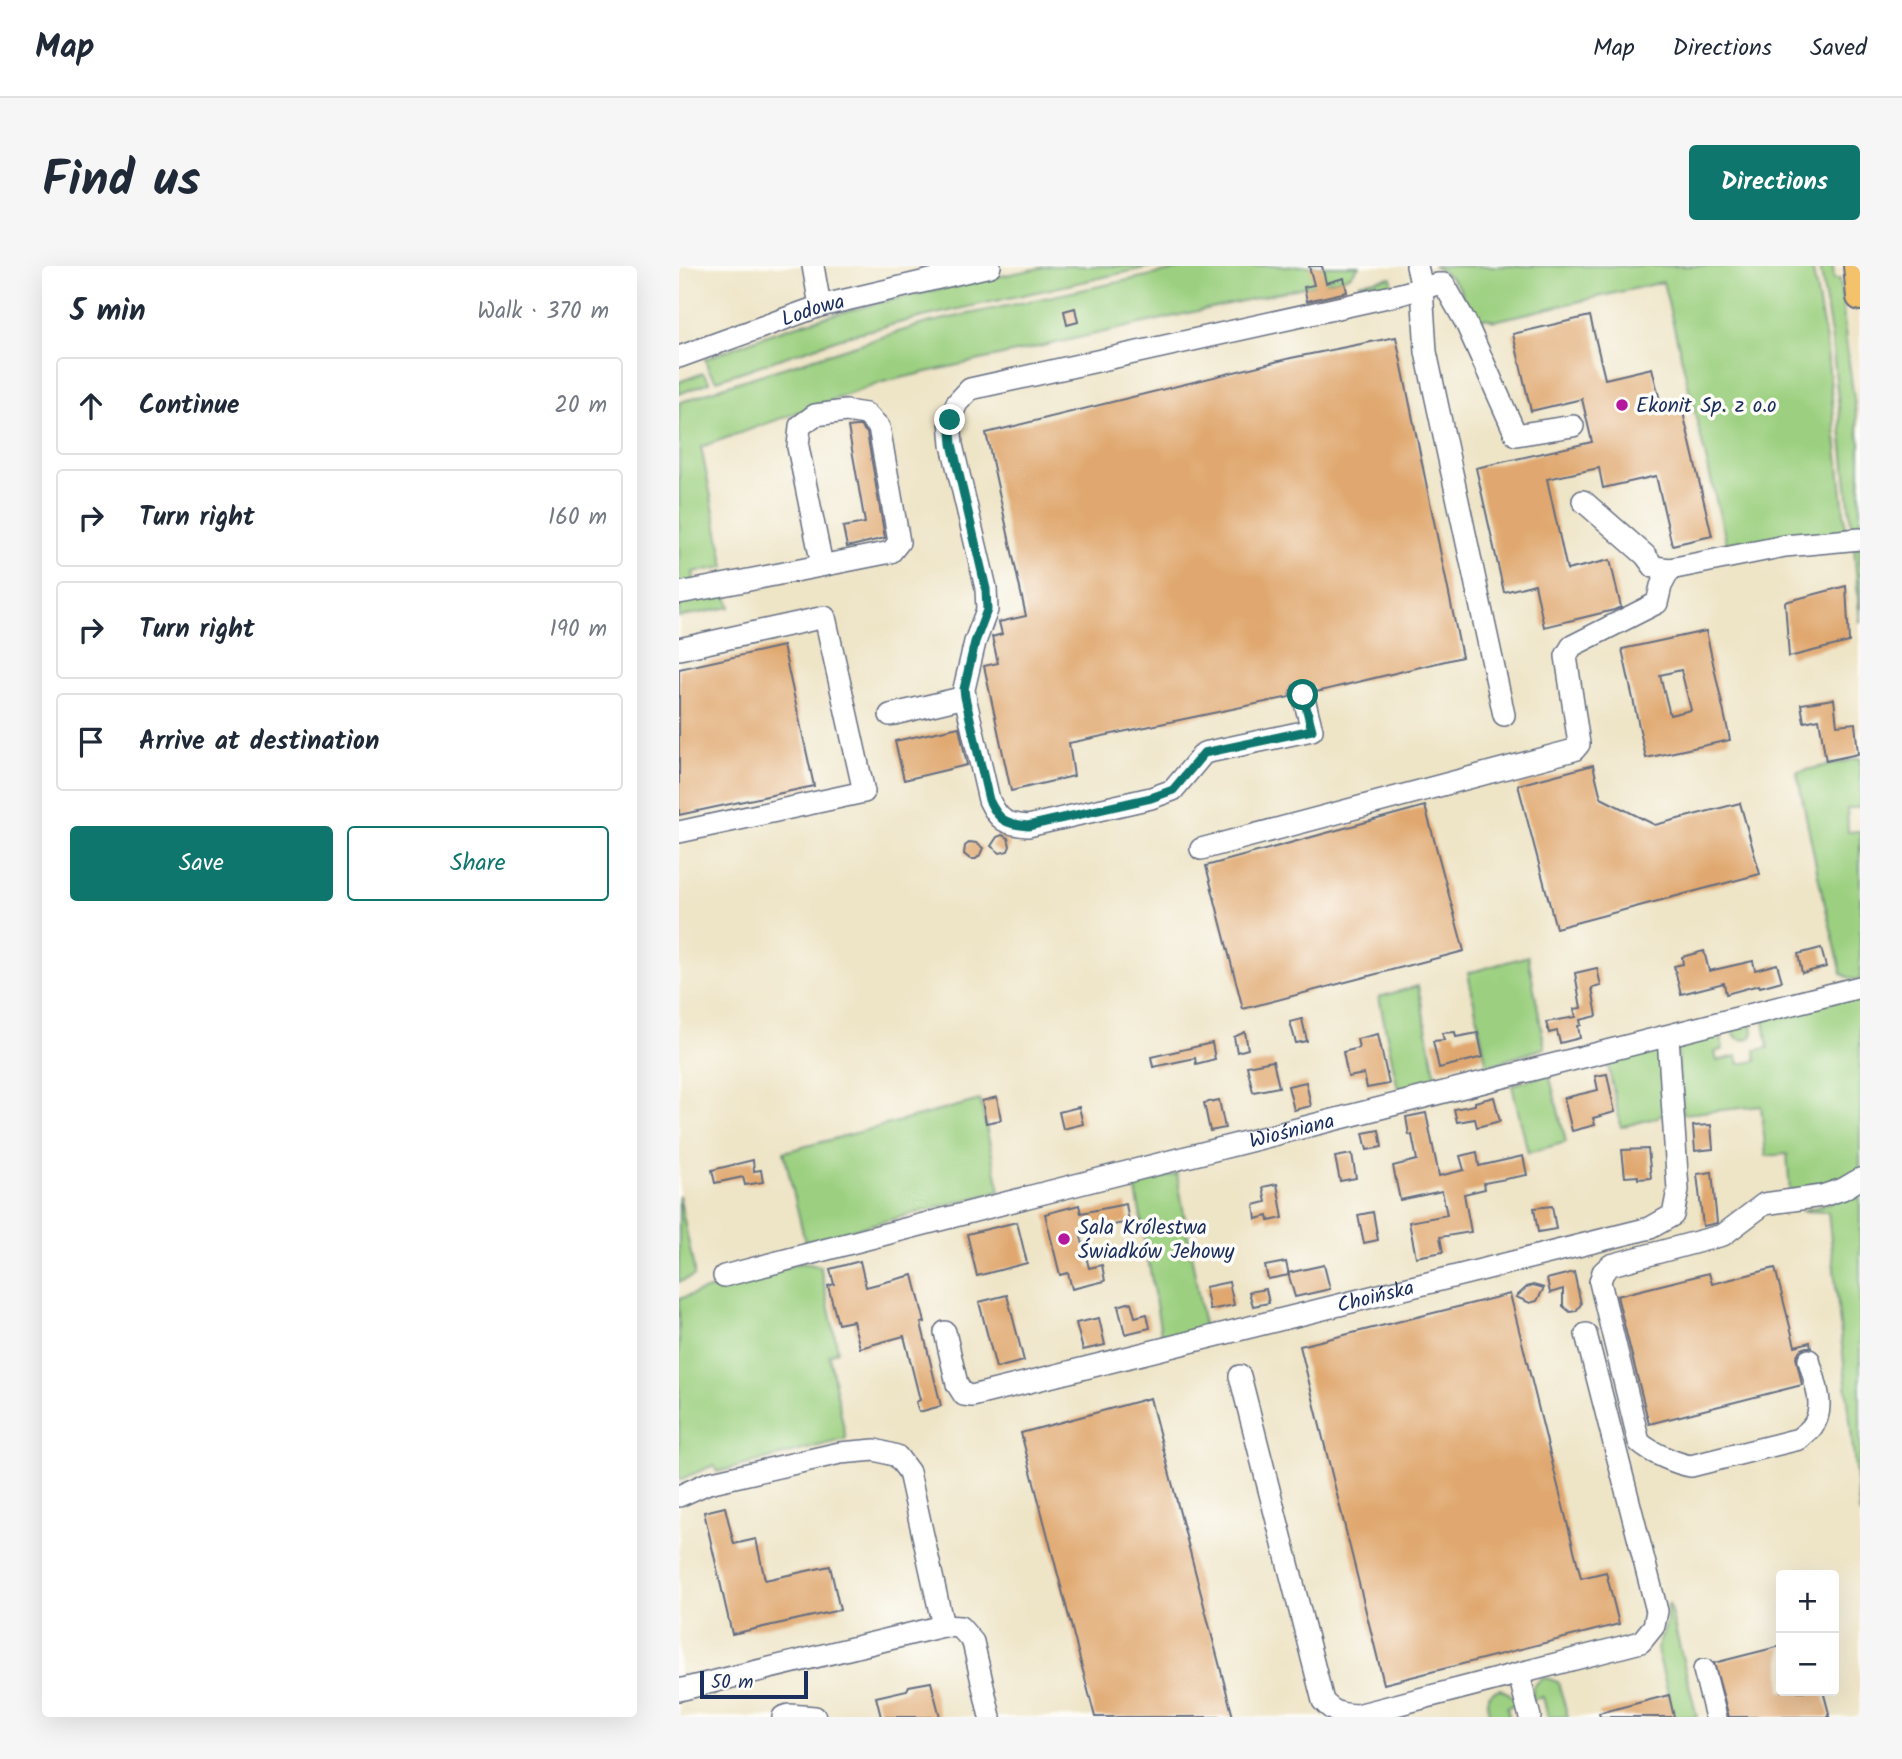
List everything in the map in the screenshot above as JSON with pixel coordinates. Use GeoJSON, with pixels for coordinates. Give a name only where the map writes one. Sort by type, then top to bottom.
{"type":"FeatureCollection","features":[{"type":"Feature","properties":{"kind":"main road"},"geometry":{"type":"LineString","coordinates":[[1857,266],[1860,298]]}},
{"type":"Feature","properties":{"kind":"street"},"geometry":{"type":"LineString","coordinates":[[813,266],[820,306]]}},
{"type":"Feature","properties":{"kind":"street","name":"Lodowa"},"geometry":{"type":"LineString","coordinates":[[679,357],[820,306],[990,266]]}},
{"type":"Feature","properties":{"kind":"street"},"geometry":{"type":"LineString","coordinates":[[1417,266],[1422,288],[1426,352],[1504,715]]}},
{"type":"Feature","properties":{"kind":"street"},"geometry":{"type":"LineString","coordinates":[[1303,695],[1312,730],[1204,753],[1173,790],[1151,798],[1028,826],[1010,825],[996,815],[989,800],[964,689],[975,642],[987,610],[986,589],[952,444],[950,420],[957,402],[970,389],[1444,284],[1466,323],[1516,435],[1573,426]]}},
{"type":"Feature","properties":{"kind":"street"},"geometry":{"type":"LineString","coordinates":[[679,593],[891,552],[899,542],[879,427],[866,414],[846,411],[815,415],[800,426],[798,447],[822,565]]}},
{"type":"Feature","properties":{"kind":"street"},"geometry":{"type":"LineString","coordinates":[[1583,501],[1654,566],[1670,569],[1785,546],[1860,539]]}},
{"type":"Feature","properties":{"kind":"street"},"geometry":{"type":"LineString","coordinates":[[1201,849],[1574,750],[1579,744],[1566,656],[1572,646],[1657,603],[1661,586],[1670,569]]}},
{"type":"Feature","properties":{"kind":"street"},"geometry":{"type":"LineString","coordinates":[[679,649],[825,617],[863,792],[679,832]]}},
{"type":"Feature","properties":{"kind":"street"},"geometry":{"type":"LineString","coordinates":[[890,715],[965,697]]}},
{"type":"Feature","properties":{"kind":"street","name":"Wiośniana"},"geometry":{"type":"LineString","coordinates":[[724,1276],[1860,987]]}},
{"type":"Feature","properties":{"kind":"street","name":"Choińska"},"geometry":{"type":"LineString","coordinates":[[945,1332],[957,1384],[964,1395],[972,1396],[1650,1228],[1673,1215],[1678,1190],[1668,1036]]}},
{"type":"Feature","properties":{"kind":"street"},"geometry":{"type":"LineString","coordinates":[[1809,1360],[1819,1398],[1819,1415],[1812,1427],[1799,1439],[1691,1466],[1684,1465],[1645,1448],[1639,1441],[1600,1282],[1602,1272],[1611,1265],[1723,1235],[1764,1204],[1822,1196],[1843,1189],[1860,1179]]}},
{"type":"Feature","properties":{"kind":"street"},"geometry":{"type":"LineString","coordinates":[[1240,1376],[1323,1700],[1331,1710],[1357,1715],[1641,1642],[1648,1635],[1657,1619],[1657,1611],[1585,1334]]}},
{"type":"Feature","properties":{"kind":"street"},"geometry":{"type":"LineString","coordinates":[[679,1496],[708,1483],[840,1453],[875,1450],[897,1456],[909,1472],[943,1626]]}},
{"type":"Feature","properties":{"kind":"street"},"geometry":{"type":"LineString","coordinates":[[679,1690],[943,1626],[960,1627],[973,1642],[990,1717]]}},
{"type":"Feature","properties":{"kind":"street"},"geometry":{"type":"LineString","coordinates":[[1704,1670],[1716,1717]]}},
{"type":"Feature","properties":{"kind":"street"},"geometry":{"type":"LineString","coordinates":[[1519,1675],[1530,1717]]}},
{"type":"Feature","properties":{"kind":"street"},"geometry":{"type":"LineString","coordinates":[[783,1717],[815,1717]]}},
{"type":"Feature","properties":{"kind":"green space"},"geometry":{"type":"Polygon","coordinates":[[[1049,266],[1154,266],[850,335],[717,380],[709,371],[705,359],[770,334],[846,311],[1049,266]]]}},
{"type":"Feature","properties":{"kind":"green space"},"geometry":{"type":"Polygon","coordinates":[[[1194,266],[1359,266],[1344,278],[883,382],[701,447],[725,567],[693,572],[695,583],[679,586],[679,403],[927,323],[1194,266]]]}},
{"type":"Feature","properties":{"kind":"green space"},"geometry":{"type":"Polygon","coordinates":[[[1434,266],[1812,266],[1826,342],[1846,533],[1728,549],[1663,282],[1494,321],[1486,318],[1474,321],[1459,287],[1434,266]]]}},
{"type":"Feature","properties":{"kind":"green space"},"geometry":{"type":"Polygon","coordinates":[[[1820,266],[1833,266],[1834,279],[1840,279],[1860,443],[1860,531],[1852,533],[1832,341],[1820,266]]]}},
{"type":"Feature","properties":{"kind":"green space"},"geometry":{"type":"Polygon","coordinates":[[[1391,277],[1393,289],[1362,295],[1360,283],[1391,277]]]}},
{"type":"Feature","properties":{"kind":"green space"},"geometry":{"type":"Polygon","coordinates":[[[703,373],[710,382],[679,394],[679,382],[703,373]]]}},
{"type":"Feature","properties":{"kind":"green space"},"geometry":{"type":"Polygon","coordinates":[[[1854,547],[1860,547],[1860,623],[1854,547]]]}},
{"type":"Feature","properties":{"kind":"green space"},"geometry":{"type":"Polygon","coordinates":[[[726,591],[730,607],[679,617],[679,599],[726,591]]]}},
{"type":"Feature","properties":{"kind":"green space"},"geometry":{"type":"Polygon","coordinates":[[[1860,758],[1860,807],[1847,809],[1848,832],[1860,831],[1860,979],[1854,980],[1842,974],[1797,772],[1860,758]]]}},
{"type":"Feature","properties":{"kind":"green space"},"geometry":{"type":"Polygon","coordinates":[[[1528,956],[1545,1048],[1487,1066],[1468,973],[1528,956]]]}},
{"type":"Feature","properties":{"kind":"green space"},"geometry":{"type":"Polygon","coordinates":[[[1418,986],[1436,1078],[1398,1089],[1379,997],[1418,986]]]}},
{"type":"Feature","properties":{"kind":"green space"},"geometry":{"type":"Polygon","coordinates":[[[1860,994],[1860,1170],[1835,1182],[1790,1192],[1787,1154],[1766,1156],[1761,1106],[1683,1114],[1676,1042],[1720,1032],[1723,1049],[1715,1052],[1717,1061],[1737,1056],[1739,1064],[1756,1061],[1755,1050],[1768,1048],[1764,1020],[1860,994]]]}},
{"type":"Feature","properties":{"kind":"green space"},"geometry":{"type":"Polygon","coordinates":[[[1752,1024],[1751,1037],[1742,1039],[1735,1035],[1733,1028],[1752,1024]]]}},
{"type":"Feature","properties":{"kind":"green space"},"geometry":{"type":"Polygon","coordinates":[[[1658,1046],[1667,1111],[1655,1118],[1621,1127],[1607,1060],[1658,1046]]]}},
{"type":"Feature","properties":{"kind":"green space"},"geometry":{"type":"Polygon","coordinates":[[[1549,1074],[1566,1142],[1528,1153],[1512,1085],[1549,1074]]]}},
{"type":"Feature","properties":{"kind":"green space"},"geometry":{"type":"Polygon","coordinates":[[[980,1100],[1000,1191],[805,1242],[784,1152],[980,1100]]]}},
{"type":"Feature","properties":{"kind":"green space"},"geometry":{"type":"Polygon","coordinates":[[[1177,1174],[1204,1327],[1162,1339],[1135,1184],[1177,1174]]]}},
{"type":"Feature","properties":{"kind":"green space"},"geometry":{"type":"Polygon","coordinates":[[[1860,1190],[1860,1515],[1828,1212],[1801,1211],[1860,1190]]]}},
{"type":"Feature","properties":{"kind":"green space"},"geometry":{"type":"Polygon","coordinates":[[[679,1195],[694,1276],[679,1282],[679,1195]]]}},
{"type":"Feature","properties":{"kind":"green space"},"geometry":{"type":"Polygon","coordinates":[[[801,1263],[820,1266],[838,1351],[829,1355],[846,1439],[717,1472],[714,1465],[679,1480],[679,1299],[801,1263]]]}},
{"type":"Feature","properties":{"kind":"green space"},"geometry":{"type":"Polygon","coordinates":[[[1669,1604],[1697,1717],[1674,1717],[1657,1649],[1667,1622],[1669,1604]]]}},
{"type":"Feature","properties":{"kind":"green space"},"geometry":{"type":"Polygon","coordinates":[[[1546,1678],[1558,1682],[1568,1717],[1548,1717],[1543,1697],[1532,1700],[1533,1687],[1546,1678]]]}},
{"type":"Feature","properties":{"kind":"green space"},"geometry":{"type":"Polygon","coordinates":[[[1500,1689],[1510,1694],[1517,1704],[1507,1707],[1509,1717],[1491,1717],[1488,1696],[1500,1689]]]}},
{"type":"Feature","properties":{"kind":"building"},"geometry":{"type":"Polygon","coordinates":[[[1309,266],[1322,266],[1326,283],[1344,278],[1347,292],[1307,301],[1304,287],[1314,285],[1309,266]]]}},
{"type":"Feature","properties":{"kind":"building"},"geometry":{"type":"Polygon","coordinates":[[[1075,308],[1078,322],[1067,325],[1064,311],[1075,308]]]}},
{"type":"Feature","properties":{"kind":"building"},"geometry":{"type":"Polygon","coordinates":[[[1590,316],[1605,379],[1652,368],[1663,413],[1682,408],[1712,536],[1672,545],[1656,476],[1603,488],[1599,468],[1547,479],[1567,570],[1610,560],[1621,607],[1544,627],[1535,584],[1504,592],[1476,468],[1592,442],[1582,399],[1531,411],[1513,334],[1590,316]]]}},
{"type":"Feature","properties":{"kind":"building"},"geometry":{"type":"Polygon","coordinates":[[[1396,337],[1462,657],[1316,692],[1312,685],[1300,682],[1293,686],[1290,697],[1069,743],[1074,776],[1011,791],[984,666],[998,663],[992,637],[1002,634],[999,622],[1026,616],[986,433],[1291,358],[1396,337]]]}},
{"type":"Feature","properties":{"kind":"building"},"geometry":{"type":"Polygon","coordinates":[[[860,426],[867,433],[885,538],[847,547],[843,527],[865,523],[848,427],[860,426]]]}},
{"type":"Feature","properties":{"kind":"building"},"geometry":{"type":"Polygon","coordinates":[[[1846,586],[1849,642],[1789,657],[1785,602],[1846,586]]]}},
{"type":"Feature","properties":{"kind":"building"},"geometry":{"type":"Polygon","coordinates":[[[1706,631],[1730,740],[1646,758],[1622,649],[1706,631]],[[1681,670],[1660,675],[1670,715],[1691,710],[1681,670]]]}},
{"type":"Feature","properties":{"kind":"building"},"geometry":{"type":"Polygon","coordinates":[[[783,646],[814,786],[679,815],[679,669],[783,646]]]}},
{"type":"Feature","properties":{"kind":"building"},"geometry":{"type":"Polygon","coordinates":[[[1834,699],[1837,725],[1855,723],[1858,754],[1826,761],[1819,719],[1804,722],[1801,704],[1834,699]]]}},
{"type":"Feature","properties":{"kind":"building"},"geometry":{"type":"Polygon","coordinates":[[[959,727],[967,765],[904,780],[895,741],[959,727]]]}},
{"type":"Feature","properties":{"kind":"building"},"geometry":{"type":"Polygon","coordinates":[[[1593,765],[1601,798],[1655,825],[1740,803],[1760,874],[1556,928],[1518,785],[1593,765]]]}},
{"type":"Feature","properties":{"kind":"building"},"geometry":{"type":"Polygon","coordinates":[[[1425,806],[1464,951],[1243,1009],[1206,866],[1425,806]]]}},
{"type":"Feature","properties":{"kind":"building"},"geometry":{"type":"Polygon","coordinates":[[[1002,835],[1008,838],[1010,846],[1008,851],[1000,853],[991,846],[997,837],[1002,835]]]}},
{"type":"Feature","properties":{"kind":"building"},"geometry":{"type":"Polygon","coordinates":[[[970,842],[983,848],[976,859],[970,859],[964,854],[965,846],[970,842]]]}},
{"type":"Feature","properties":{"kind":"building"},"geometry":{"type":"Polygon","coordinates":[[[1821,948],[1826,967],[1802,973],[1798,954],[1821,948]]]}},
{"type":"Feature","properties":{"kind":"building"},"geometry":{"type":"Polygon","coordinates":[[[1704,951],[1709,971],[1753,961],[1755,970],[1777,964],[1782,981],[1726,994],[1724,983],[1681,994],[1674,966],[1683,964],[1682,957],[1704,951]]]}},
{"type":"Feature","properties":{"kind":"building"},"geometry":{"type":"Polygon","coordinates":[[[1597,968],[1601,986],[1592,988],[1597,1016],[1580,1020],[1580,1038],[1560,1043],[1557,1031],[1549,1033],[1546,1022],[1576,1017],[1574,1009],[1581,1008],[1575,973],[1597,968]]]}},
{"type":"Feature","properties":{"kind":"building"},"geometry":{"type":"Polygon","coordinates":[[[1302,1019],[1307,1041],[1296,1043],[1290,1022],[1302,1019]]]}},
{"type":"Feature","properties":{"kind":"building"},"geometry":{"type":"Polygon","coordinates":[[[1245,1032],[1248,1049],[1237,1052],[1234,1037],[1245,1032]]]}},
{"type":"Feature","properties":{"kind":"building"},"geometry":{"type":"Polygon","coordinates":[[[1455,1032],[1456,1037],[1478,1033],[1483,1057],[1439,1068],[1433,1041],[1444,1040],[1442,1033],[1455,1032]]]}},
{"type":"Feature","properties":{"kind":"building"},"geometry":{"type":"Polygon","coordinates":[[[1378,1034],[1389,1084],[1367,1088],[1364,1074],[1348,1077],[1343,1052],[1359,1048],[1357,1039],[1378,1034]]]}},
{"type":"Feature","properties":{"kind":"building"},"geometry":{"type":"Polygon","coordinates":[[[1212,1043],[1215,1059],[1196,1064],[1195,1058],[1153,1067],[1151,1057],[1212,1043]]]}},
{"type":"Feature","properties":{"kind":"building"},"geometry":{"type":"Polygon","coordinates":[[[1273,1061],[1279,1087],[1253,1092],[1247,1066],[1273,1061]]]}},
{"type":"Feature","properties":{"kind":"building"},"geometry":{"type":"Polygon","coordinates":[[[1607,1074],[1615,1112],[1593,1118],[1595,1125],[1572,1131],[1564,1098],[1598,1090],[1595,1076],[1607,1074]]]}},
{"type":"Feature","properties":{"kind":"building"},"geometry":{"type":"Polygon","coordinates":[[[1306,1082],[1311,1106],[1294,1110],[1288,1086],[1306,1082]]]}},
{"type":"Feature","properties":{"kind":"building"},"geometry":{"type":"Polygon","coordinates":[[[997,1097],[1001,1120],[986,1123],[982,1101],[997,1097]]]}},
{"type":"Feature","properties":{"kind":"building"},"geometry":{"type":"Polygon","coordinates":[[[1494,1097],[1500,1121],[1477,1127],[1475,1119],[1457,1122],[1454,1109],[1475,1105],[1475,1102],[1494,1097]]]}},
{"type":"Feature","properties":{"kind":"building"},"geometry":{"type":"Polygon","coordinates":[[[1219,1100],[1225,1128],[1210,1131],[1204,1103],[1219,1100]]]}},
{"type":"Feature","properties":{"kind":"building"},"geometry":{"type":"Polygon","coordinates":[[[1079,1107],[1083,1124],[1063,1129],[1059,1112],[1079,1107]]]}},
{"type":"Feature","properties":{"kind":"building"},"geometry":{"type":"Polygon","coordinates":[[[1426,1113],[1439,1176],[1464,1170],[1460,1156],[1477,1152],[1479,1166],[1523,1156],[1527,1175],[1484,1183],[1485,1189],[1464,1194],[1471,1232],[1440,1237],[1443,1252],[1416,1257],[1409,1222],[1447,1215],[1442,1191],[1400,1200],[1393,1166],[1417,1160],[1406,1117],[1426,1113]]]}},
{"type":"Feature","properties":{"kind":"building"},"geometry":{"type":"Polygon","coordinates":[[[1711,1125],[1713,1149],[1695,1151],[1693,1126],[1711,1125]]]}},
{"type":"Feature","properties":{"kind":"building"},"geometry":{"type":"Polygon","coordinates":[[[1379,1130],[1382,1147],[1367,1150],[1363,1133],[1379,1130]]]}},
{"type":"Feature","properties":{"kind":"building"},"geometry":{"type":"Polygon","coordinates":[[[1648,1149],[1651,1178],[1625,1177],[1622,1150],[1648,1149]]]}},
{"type":"Feature","properties":{"kind":"building"},"geometry":{"type":"Polygon","coordinates":[[[1352,1154],[1356,1178],[1340,1181],[1335,1157],[1352,1154]]]}},
{"type":"Feature","properties":{"kind":"building"},"geometry":{"type":"Polygon","coordinates":[[[753,1160],[754,1171],[761,1170],[763,1182],[745,1185],[743,1177],[715,1183],[712,1170],[753,1160]]]}},
{"type":"Feature","properties":{"kind":"building"},"geometry":{"type":"Polygon","coordinates":[[[1712,1172],[1717,1223],[1703,1226],[1697,1174],[1712,1172]]]}},
{"type":"Feature","properties":{"kind":"building"},"geometry":{"type":"Polygon","coordinates":[[[1277,1184],[1283,1218],[1269,1221],[1268,1216],[1256,1219],[1254,1205],[1266,1202],[1263,1187],[1277,1184]]]}},
{"type":"Feature","properties":{"kind":"building"},"geometry":{"type":"Polygon","coordinates":[[[1126,1204],[1129,1222],[1082,1231],[1089,1268],[1102,1265],[1105,1281],[1072,1289],[1068,1273],[1060,1275],[1045,1214],[1079,1205],[1081,1213],[1126,1204]]]}},
{"type":"Feature","properties":{"kind":"building"},"geometry":{"type":"Polygon","coordinates":[[[1552,1206],[1556,1229],[1538,1232],[1534,1208],[1552,1206]]]}},
{"type":"Feature","properties":{"kind":"building"},"geometry":{"type":"Polygon","coordinates":[[[1373,1212],[1378,1240],[1364,1243],[1358,1215],[1373,1212]]]}},
{"type":"Feature","properties":{"kind":"building"},"geometry":{"type":"Polygon","coordinates":[[[1017,1222],[1027,1263],[977,1276],[967,1234],[1017,1222]]]}},
{"type":"Feature","properties":{"kind":"building"},"geometry":{"type":"Polygon","coordinates":[[[860,1261],[866,1287],[913,1275],[925,1322],[921,1323],[941,1406],[919,1412],[916,1402],[920,1400],[904,1336],[860,1348],[853,1321],[838,1324],[828,1286],[834,1284],[830,1269],[860,1261]]]}},
{"type":"Feature","properties":{"kind":"building"},"geometry":{"type":"Polygon","coordinates":[[[1286,1262],[1289,1275],[1268,1279],[1265,1266],[1286,1262]]]}},
{"type":"Feature","properties":{"kind":"building"},"geometry":{"type":"Polygon","coordinates":[[[1324,1265],[1330,1289],[1295,1297],[1288,1273],[1324,1265]]]}},
{"type":"Feature","properties":{"kind":"building"},"geometry":{"type":"Polygon","coordinates":[[[1775,1268],[1795,1346],[1810,1342],[1811,1347],[1800,1350],[1796,1357],[1802,1385],[1649,1424],[1617,1296],[1709,1273],[1712,1284],[1775,1268]]]}},
{"type":"Feature","properties":{"kind":"building"},"geometry":{"type":"Polygon","coordinates":[[[1574,1272],[1581,1304],[1576,1311],[1570,1312],[1563,1306],[1563,1289],[1550,1293],[1547,1279],[1574,1272]]]}},
{"type":"Feature","properties":{"kind":"building"},"geometry":{"type":"Polygon","coordinates":[[[1229,1282],[1234,1305],[1210,1310],[1205,1287],[1229,1282]]]}},
{"type":"Feature","properties":{"kind":"building"},"geometry":{"type":"Polygon","coordinates":[[[1533,1285],[1544,1288],[1537,1301],[1530,1303],[1516,1297],[1527,1287],[1533,1285]]]}},
{"type":"Feature","properties":{"kind":"building"},"geometry":{"type":"Polygon","coordinates":[[[1266,1289],[1269,1303],[1253,1306],[1249,1292],[1266,1289]]]}},
{"type":"Feature","properties":{"kind":"building"},"geometry":{"type":"Polygon","coordinates":[[[1510,1294],[1581,1578],[1606,1572],[1619,1624],[1384,1684],[1300,1346],[1510,1294]]]}},
{"type":"Feature","properties":{"kind":"building"},"geometry":{"type":"Polygon","coordinates":[[[1007,1295],[1024,1361],[996,1368],[979,1302],[1007,1295]]]}},
{"type":"Feature","properties":{"kind":"building"},"geometry":{"type":"Polygon","coordinates":[[[1131,1302],[1135,1317],[1147,1314],[1150,1328],[1125,1334],[1118,1306],[1131,1302]]]}},
{"type":"Feature","properties":{"kind":"building"},"geometry":{"type":"Polygon","coordinates":[[[1099,1318],[1105,1345],[1083,1350],[1076,1323],[1099,1318]]]}},
{"type":"Feature","properties":{"kind":"building"},"geometry":{"type":"Polygon","coordinates":[[[1150,1398],[1233,1717],[1095,1717],[1021,1433],[1150,1398]]]}},
{"type":"Feature","properties":{"kind":"building"},"geometry":{"type":"Polygon","coordinates":[[[725,1507],[734,1544],[756,1539],[765,1580],[830,1566],[840,1610],[732,1634],[704,1512],[725,1507]]]}},
{"type":"Feature","properties":{"kind":"building"},"geometry":{"type":"Polygon","coordinates":[[[1776,1647],[1776,1696],[1824,1696],[1830,1717],[1729,1717],[1714,1663],[1776,1647]]]}},
{"type":"Feature","properties":{"kind":"building"},"geometry":{"type":"Polygon","coordinates":[[[931,1682],[940,1717],[881,1717],[876,1697],[931,1682]]]}},
{"type":"Feature","properties":{"kind":"building"},"geometry":{"type":"Polygon","coordinates":[[[1669,1695],[1674,1717],[1600,1717],[1599,1713],[1669,1695]]]}},
{"type":"Feature","properties":{"kind":"place","name":"Ekonit Sp. z o.o"},"geometry":{"type":"Point","coordinates":[1622,405]}},
{"type":"Feature","properties":{"kind":"place","name":"Sala Królestwa Świadków Jehowy"},"geometry":{"type":"Point","coordinates":[1064,1239]}},
{"type":"Feature","properties":{"kind":"route"},"geometry":{"type":"LineString","coordinates":[[950,420],[952,444],[986,589],[987,610],[975,642],[964,689],[989,800],[996,815],[1010,825],[1028,826],[1151,798],[1173,790],[1204,753],[1312,730],[1303,695]]}}]}
